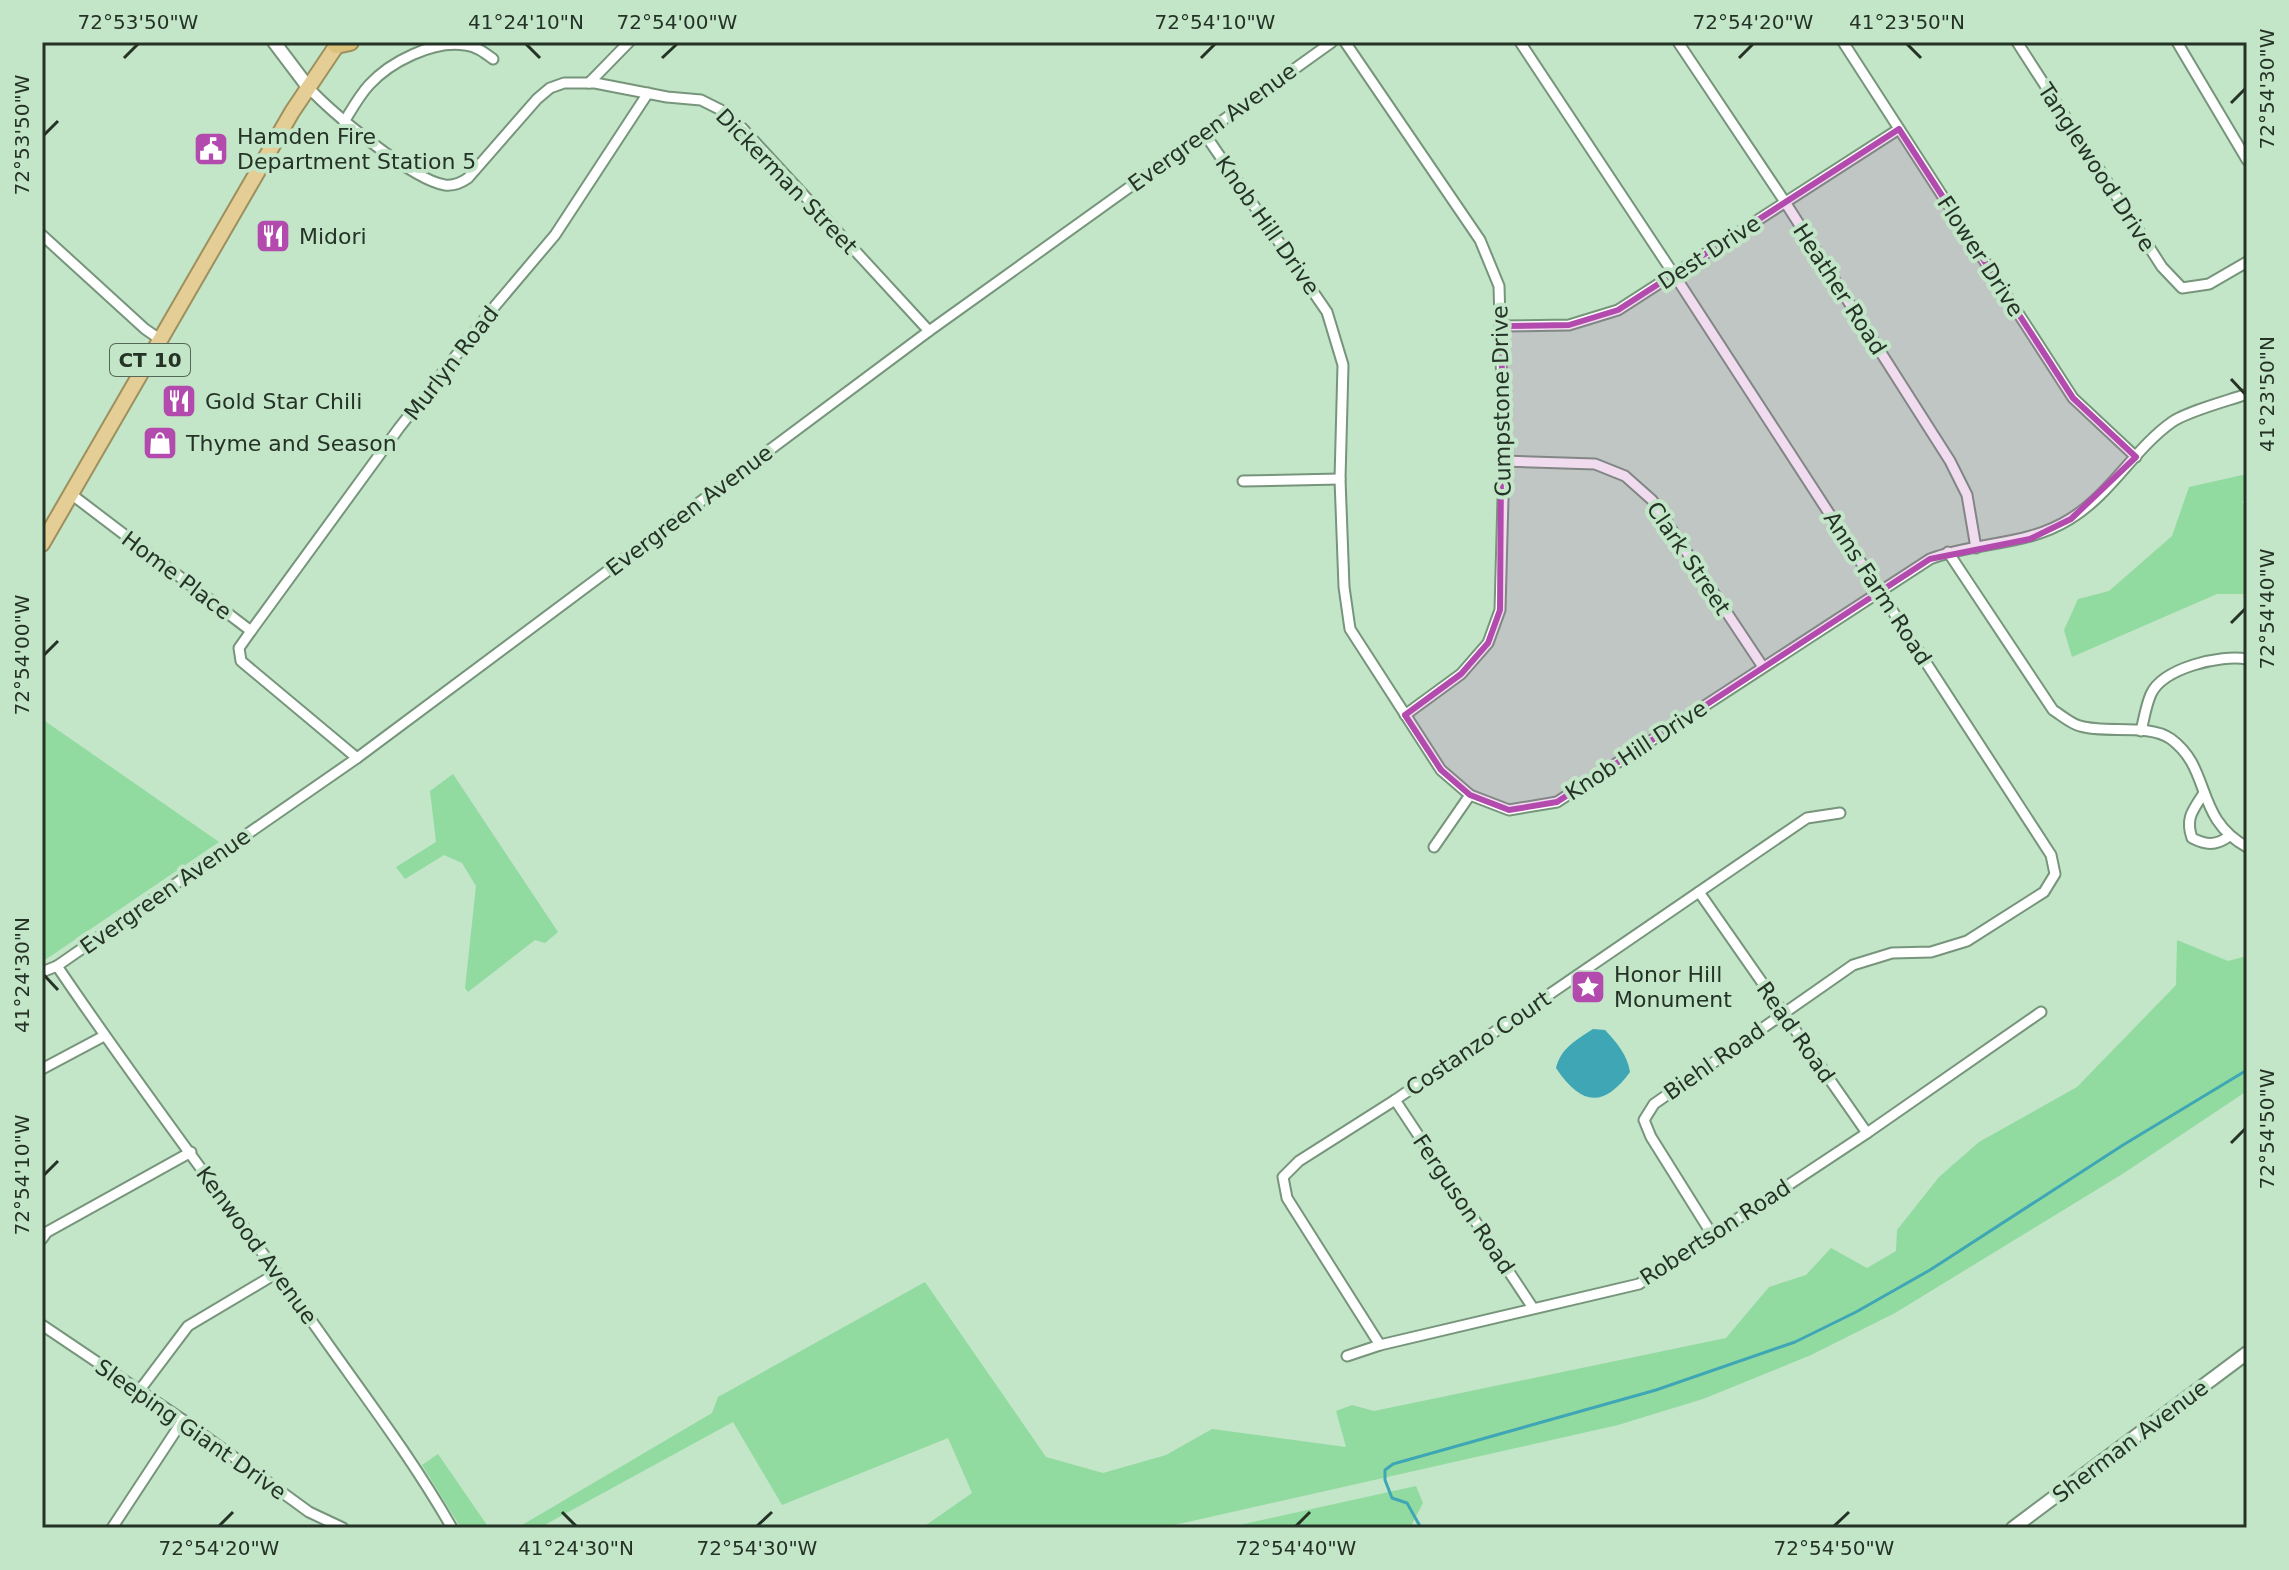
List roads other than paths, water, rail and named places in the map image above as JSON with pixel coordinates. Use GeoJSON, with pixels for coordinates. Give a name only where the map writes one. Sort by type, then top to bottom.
{"type":"FeatureCollection","features":[{"type":"Feature","properties":{"kind":"highway","name":"CT 10"},"geometry":{"type":"LineString","coordinates":[[42,544],[308,87],[341,43]]}},
{"type":"Feature","properties":{"kind":"main road"},"geometry":{"type":"LineString","coordinates":[[274,42],[308,87]]}},
{"type":"Feature","properties":{"kind":"main road","name":"Sherman Avenue"},"geometry":{"type":"LineString","coordinates":[[2013,1528],[2247,1353]]}},
{"type":"Feature","properties":{"kind":"street"},"geometry":{"type":"LineString","coordinates":[[589,83],[629,42]]}},
{"type":"Feature","properties":{"kind":"street","name":"Evergreen Avenue"},"geometry":{"type":"LineString","coordinates":[[42,972],[57,966],[357,758],[929,331],[1332,42]]}},
{"type":"Feature","properties":{"kind":"street","name":"Cumpstone Drive"},"geometry":{"type":"LineString","coordinates":[[1345,42],[1480,240],[1499,286],[1504,461],[1500,610],[1488,643],[1461,674],[1405,715]]}},
{"type":"Feature","properties":{"kind":"street","name":"Anns Farm Road"},"geometry":{"type":"LineString","coordinates":[[1520,42],[1881,590],[2051,855],[2055,874],[2044,892],[1967,941],[1931,952],[1892,953],[1853,965],[1782,1012]]}},
{"type":"Feature","properties":{"kind":"street","name":"Heather Road"},"geometry":{"type":"LineString","coordinates":[[1678,42],[1785,202],[1950,461],[1967,495],[1976,548]]}},
{"type":"Feature","properties":{"kind":"street","name":"Flower Drive"},"geometry":{"type":"LineString","coordinates":[[1843,42],[2073,398],[2136,457]]}},
{"type":"Feature","properties":{"kind":"street","name":"Tanglewood Drive"},"geometry":{"type":"LineString","coordinates":[[2017,42],[2162,267],[2182,288],[2209,284],[2247,262]]}},
{"type":"Feature","properties":{"kind":"street"},"geometry":{"type":"LineString","coordinates":[[2177,42],[2247,160]]}},
{"type":"Feature","properties":{"kind":"street"},"geometry":{"type":"LineString","coordinates":[[344,122],[372,82],[418,53],[463,44],[475,47],[493,59]]}},
{"type":"Feature","properties":{"kind":"street","name":"Dickerman Street"},"geometry":{"type":"LineString","coordinates":[[308,87],[344,122],[393,157],[433,181],[455,185],[473,173],[545,91],[564,83],[589,83],[701,100],[728,115],[771,158],[929,331]]}},
{"type":"Feature","properties":{"kind":"street","name":"Murlyn Road"},"geometry":{"type":"LineString","coordinates":[[251,631],[399,428],[555,235],[648,93]]}},
{"type":"Feature","properties":{"kind":"street","name":"Dest Drive"},"geometry":{"type":"LineString","coordinates":[[1502,326],[1569,325],[1618,310],[1899,129]]}},
{"type":"Feature","properties":{"kind":"street","name":"Knob Hill Drive"},"geometry":{"type":"LineString","coordinates":[[1204,133],[1327,312],[1343,365],[1340,479],[1344,587],[1350,629],[1441,770],[1470,795],[1509,810],[1557,802],[1930,559],[1948,552],[2030,539],[2071,519],[2105,491],[2173,421],[2247,394]]}},
{"type":"Feature","properties":{"kind":"street"},"geometry":{"type":"LineString","coordinates":[[42,235],[161,340]]}},
{"type":"Feature","properties":{"kind":"street","name":"Clark Street"},"geometry":{"type":"LineString","coordinates":[[1504,461],[1595,464],[1625,476],[1652,500],[1763,667]]}},
{"type":"Feature","properties":{"kind":"street"},"geometry":{"type":"LineString","coordinates":[[1243,481],[1340,479]]}},
{"type":"Feature","properties":{"kind":"street","name":"Home Place"},"geometry":{"type":"LineString","coordinates":[[71,494],[251,631],[239,648],[241,661],[357,758]]}},
{"type":"Feature","properties":{"kind":"street"},"geometry":{"type":"LineString","coordinates":[[1948,552],[2053,710],[2079,726],[2141,731],[2169,737],[2191,760],[2211,813],[2228,837],[2247,847]]}},
{"type":"Feature","properties":{"kind":"street"},"geometry":{"type":"LineString","coordinates":[[2141,731],[2152,691],[2172,674],[2202,661],[2234,656],[2247,659]]}},
{"type":"Feature","properties":{"kind":"street"},"geometry":{"type":"LineString","coordinates":[[2204,793],[2187,826],[2192,838],[2204,844],[2217,844],[2228,837]]}},
{"type":"Feature","properties":{"kind":"street"},"geometry":{"type":"LineString","coordinates":[[1434,847],[1470,795]]}},
{"type":"Feature","properties":{"kind":"street","name":"Costanzo Court"},"geometry":{"type":"LineString","coordinates":[[1380,1345],[1287,1198],[1283,1177],[1299,1161],[1395,1100],[1807,818],[1840,813]]}},
{"type":"Feature","properties":{"kind":"street","name":"Read Road"},"geometry":{"type":"LineString","coordinates":[[1699,892],[1867,1133]]}},
{"type":"Feature","properties":{"kind":"street","name":"Kenwood Avenue"},"geometry":{"type":"LineString","coordinates":[[57,966],[104,1036],[191,1152],[410,1459],[452,1528]]}},
{"type":"Feature","properties":{"kind":"street","name":"Biehl Road"},"geometry":{"type":"LineString","coordinates":[[1713,1236],[1651,1137],[1644,1120],[1654,1104],[1782,1012]]}},
{"type":"Feature","properties":{"kind":"street","name":"Robertson Road"},"geometry":{"type":"LineString","coordinates":[[1347,1356],[1380,1345],[1639,1284],[1867,1133],[2041,1012]]}},
{"type":"Feature","properties":{"kind":"street"},"geometry":{"type":"LineString","coordinates":[[42,1069],[104,1036]]}},
{"type":"Feature","properties":{"kind":"street","name":"Ferguson Road"},"geometry":{"type":"LineString","coordinates":[[1395,1100],[1533,1308]]}},
{"type":"Feature","properties":{"kind":"street"},"geometry":{"type":"LineString","coordinates":[[42,1239],[47,1232],[191,1152]]}},
{"type":"Feature","properties":{"kind":"street"},"geometry":{"type":"LineString","coordinates":[[139,1391],[188,1326],[277,1273]]}},
{"type":"Feature","properties":{"kind":"street","name":"Sleeping Giant Drive"},"geometry":{"type":"LineString","coordinates":[[42,1325],[183,1420],[309,1512],[343,1528]]}},
{"type":"Feature","properties":{"kind":"street"},"geometry":{"type":"LineString","coordinates":[[112,1528],[183,1420]]}},
{"type":"Feature","properties":{"kind":"water"},"geometry":{"type":"Polygon","coordinates":[[[1593,1029],[1605,1030],[1614,1040],[1624,1054],[1630,1072],[1611,1092],[1592,1098],[1574,1089],[1556,1068],[1565,1050],[1593,1029]]]}},
{"type":"Feature","properties":{"kind":"waterway"},"geometry":{"type":"LineString","coordinates":[[1421,1528],[1407,1503],[1392,1498],[1385,1480],[1385,1470],[1393,1464],[1656,1390],[1795,1342],[1930,1270],[2123,1145],[2247,1070]]}},
{"type":"Feature","properties":{"kind":"place","name":"Hamden Fire Department Station 5"},"geometry":{"type":"Point","coordinates":[211,149]}},
{"type":"Feature","properties":{"kind":"place","name":"Midori"},"geometry":{"type":"Point","coordinates":[273,236]}},
{"type":"Feature","properties":{"kind":"place","name":"Gold Star Chili"},"geometry":{"type":"Point","coordinates":[179,401]}},
{"type":"Feature","properties":{"kind":"place","name":"Thyme and Season"},"geometry":{"type":"Point","coordinates":[160,443]}},
{"type":"Feature","properties":{"kind":"place","name":"Honor Hill Monument"},"geometry":{"type":"Point","coordinates":[1588,987]}}]}
